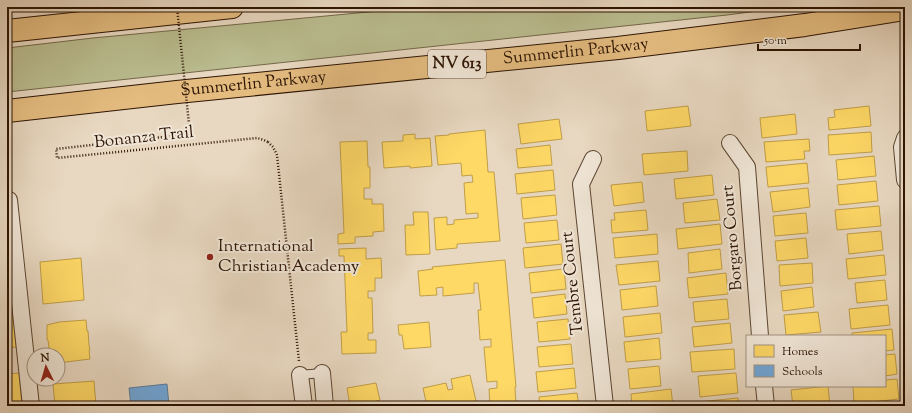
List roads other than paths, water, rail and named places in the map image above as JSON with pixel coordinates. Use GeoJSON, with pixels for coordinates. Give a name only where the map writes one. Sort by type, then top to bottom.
{"type":"FeatureCollection","features":[{"type":"Feature","properties":{"kind":"highway"},"geometry":{"type":"LineString","coordinates":[[7,31],[232,7]]}},
{"type":"Feature","properties":{"kind":"highway","name":"Summerlin Parkway"},"geometry":{"type":"LineString","coordinates":[[7,111],[177,92],[618,48],[805,25],[905,9]]}},
{"type":"Feature","properties":{"kind":"street"},"geometry":{"type":"LineString","coordinates":[[905,138],[902,146],[905,180]]}},
{"type":"Feature","properties":{"kind":"street","name":"Borgaro Court"},"geometry":{"type":"LineString","coordinates":[[730,143],[747,167],[760,335]]}},
{"type":"Feature","properties":{"kind":"street","name":"Tembre Court"},"geometry":{"type":"LineString","coordinates":[[593,159],[581,184],[605,406]]}},
{"type":"Feature","properties":{"kind":"street"},"geometry":{"type":"LineString","coordinates":[[7,200],[9,200],[31,406]]}},
{"type":"Feature","properties":{"kind":"street"},"geometry":{"type":"LineString","coordinates":[[322,373],[325,406]]}},
{"type":"Feature","properties":{"kind":"street"},"geometry":{"type":"LineString","coordinates":[[300,375],[304,406]]}},
{"type":"Feature","properties":{"kind":"street"},"geometry":{"type":"LineString","coordinates":[[764,387],[766,406]]}},
{"type":"Feature","properties":{"kind":"lane"},"geometry":{"type":"LineString","coordinates":[[300,375],[322,373]]}},
{"type":"Feature","properties":{"kind":"place","name":"International Christian Academy"},"geometry":{"type":"Point","coordinates":[210,257]}}]}
